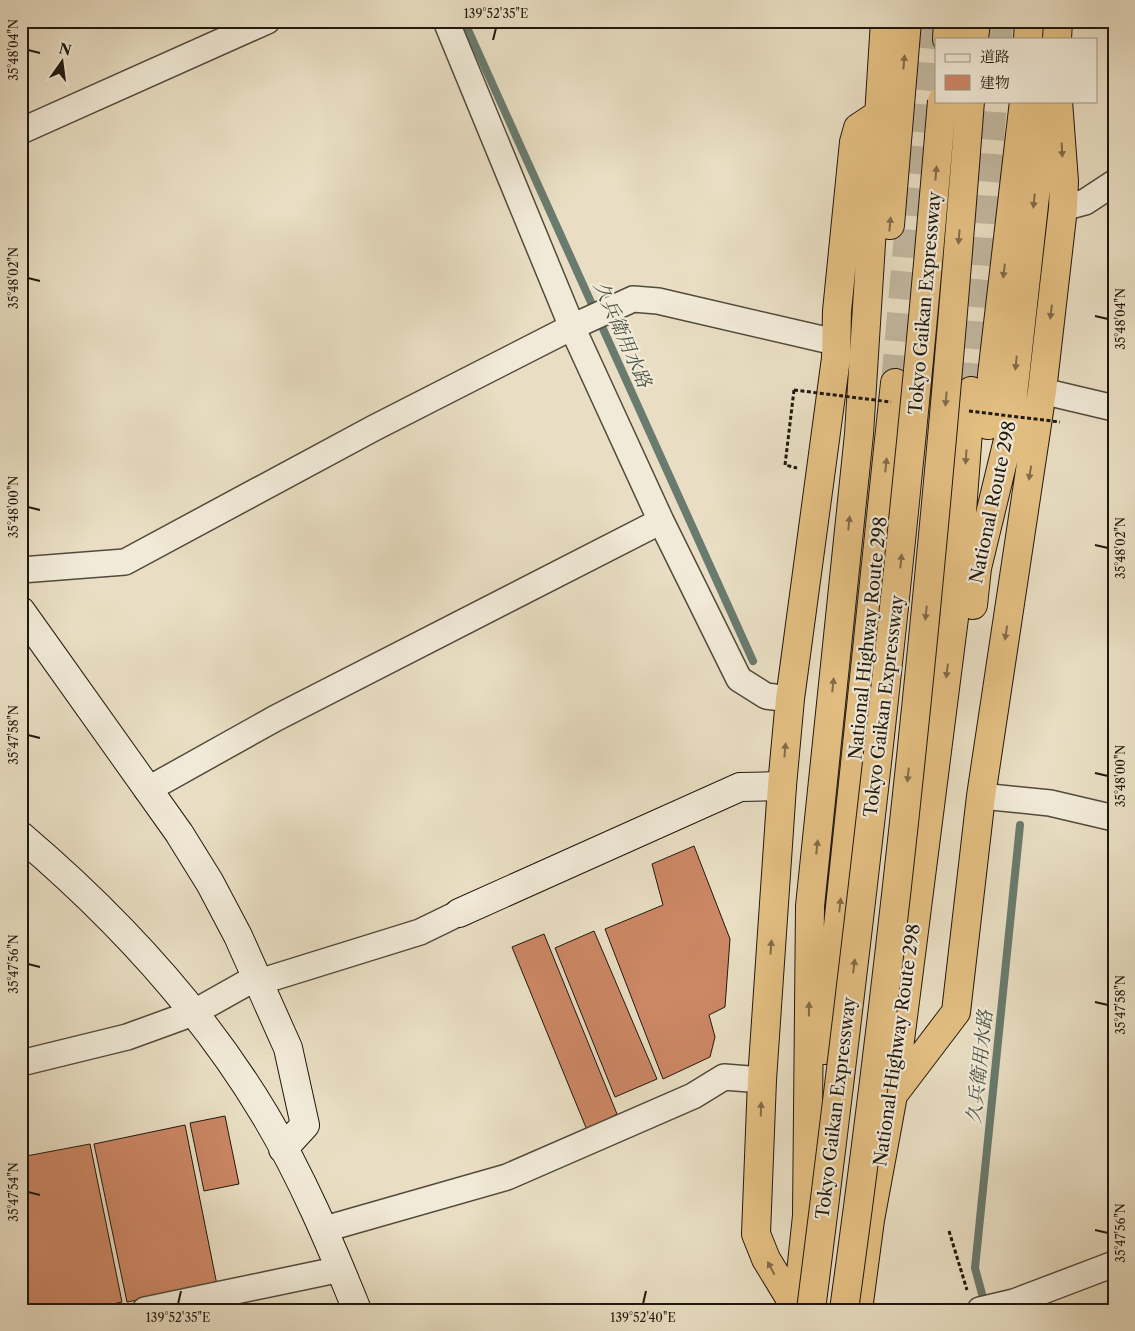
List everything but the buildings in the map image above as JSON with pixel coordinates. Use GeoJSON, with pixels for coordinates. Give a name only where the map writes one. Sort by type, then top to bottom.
{"type":"FeatureCollection","features":[{"type":"Feature","properties":{"kind":"highway"},"geometry":{"type":"LineString","coordinates":[[807,1215],[810,906],[859,434],[885,21]]}},
{"type":"Feature","properties":{"kind":"highway"},"geometry":{"type":"LineString","coordinates":[[859,434],[883,307],[908,21]]}},
{"type":"Feature","properties":{"kind":"highway"},"geometry":{"type":"LineString","coordinates":[[947,38],[948,21]]}},
{"type":"Feature","properties":{"kind":"highway"},"geometry":{"type":"LineString","coordinates":[[974,38],[976,21]]}},
{"type":"Feature","properties":{"kind":"highway"},"geometry":{"type":"LineString","coordinates":[[1028,38],[1029,21]]}},
{"type":"Feature","properties":{"kind":"highway"},"geometry":{"type":"LineString","coordinates":[[1057,38],[1058,21]]}},
{"type":"Feature","properties":{"kind":"highway","name":"Tokyo Gaikan Expressway"},"geometry":{"type":"LineString","coordinates":[[812,1310],[898,587],[926,301],[942,102]]}},
{"type":"Feature","properties":{"kind":"highway","name":"Tokyo Gaikan Expressway"},"geometry":{"type":"LineString","coordinates":[[844,1310],[872,1110],[928,590],[970,102]]}},
{"type":"Feature","properties":{"kind":"highway"},"geometry":{"type":"LineString","coordinates":[[977,568],[982,383],[1024,102]]}},
{"type":"Feature","properties":{"kind":"highway","name":"National Route 298"},"geometry":{"type":"LineString","coordinates":[[922,869],[948,761],[966,670],[977,568],[1008,440],[1038,169],[1049,102]]}},
{"type":"Feature","properties":{"kind":"highway"},"geometry":{"type":"LineString","coordinates":[[894,1095],[956,1012],[981,796],[1042,391],[1063,208],[1064,181],[1058,102]]}},
{"type":"Feature","properties":{"kind":"highway"},"geometry":{"type":"LineString","coordinates":[[797,1310],[770,1267],[756,1234],[762,1080],[782,786],[790,699],[827,437],[836,358],[835,342],[854,142],[858,128],[879,114]]}},
{"type":"Feature","properties":{"kind":"highway","name":"National Highway Route 298"},"geometry":{"type":"LineString","coordinates":[[797,1310],[895,383]]}},
{"type":"Feature","properties":{"kind":"highway","name":"National Highway Route 298"},"geometry":{"type":"LineString","coordinates":[[858,1310],[870,1220],[894,1095],[982,383]]}},
{"type":"Feature","properties":{"kind":"street"},"geometry":{"type":"LineString","coordinates":[[21,131],[267,21]]}},
{"type":"Feature","properties":{"kind":"street"},"geometry":{"type":"LineString","coordinates":[[446,21],[572,327],[661,521],[739,679],[766,696],[790,699]]}},
{"type":"Feature","properties":{"kind":"street"},"geometry":{"type":"LineString","coordinates":[[1063,208],[1086,202],[1114,183]]}},
{"type":"Feature","properties":{"kind":"street"},"geometry":{"type":"LineString","coordinates":[[21,570],[125,562],[374,428],[572,327],[633,299],[658,301],[835,342]]}},
{"type":"Feature","properties":{"kind":"street"},"geometry":{"type":"LineString","coordinates":[[1042,391],[1114,408]]}},
{"type":"Feature","properties":{"kind":"street"},"geometry":{"type":"LineString","coordinates":[[148,790],[276,718],[661,521]]}},
{"type":"Feature","properties":{"kind":"street"},"geometry":{"type":"LineString","coordinates":[[21,611],[179,833],[210,883],[238,936],[288,1048],[305,1125],[283,1149]]}},
{"type":"Feature","properties":{"kind":"street"},"geometry":{"type":"LineString","coordinates":[[21,1063],[127,1037],[193,1012],[258,980],[420,932],[740,787],[782,786]]}},
{"type":"Feature","properties":{"kind":"street"},"geometry":{"type":"LineString","coordinates":[[981,796],[1050,803],[1114,818]]}},
{"type":"Feature","properties":{"kind":"street"},"geometry":{"type":"LineString","coordinates":[[21,836],[63,872],[123,931],[193,1012],[237,1073],[264,1115],[325,1229],[357,1310]]}},
{"type":"Feature","properties":{"kind":"street"},"geometry":{"type":"LineString","coordinates":[[325,1229],[507,1177],[693,1096],[724,1077],[762,1080]]}},
{"type":"Feature","properties":{"kind":"street"},"geometry":{"type":"LineString","coordinates":[[984,1302],[1114,1264]]}},
{"type":"Feature","properties":{"kind":"street"},"geometry":{"type":"LineString","coordinates":[[145,1310],[341,1269]]}},
{"type":"Feature","properties":{"kind":"path"},"geometry":{"type":"LineString","coordinates":[[794,390],[785,465],[799,468],[800,459]]}},
{"type":"Feature","properties":{"kind":"path"},"geometry":{"type":"LineString","coordinates":[[949,1231],[984,1302]]}},
{"type":"Feature","properties":{"kind":"waterway","name":"久兵衛用水路"},"geometry":{"type":"LineString","coordinates":[[464,21],[753,661]]}},
{"type":"Feature","properties":{"kind":"waterway","name":"久兵衛用水路"},"geometry":{"type":"LineString","coordinates":[[985,1305],[975,1268],[1020,825]]}},
{"type":"Feature","properties":{"kind":"tunnel"},"geometry":{"type":"LineString","coordinates":[[895,383],[927,21]]}},
{"type":"Feature","properties":{"kind":"tunnel"},"geometry":{"type":"LineString","coordinates":[[998,38],[999,21]]}},
{"type":"Feature","properties":{"kind":"tunnel"},"geometry":{"type":"LineString","coordinates":[[971,391],[993,102]]}}]}
